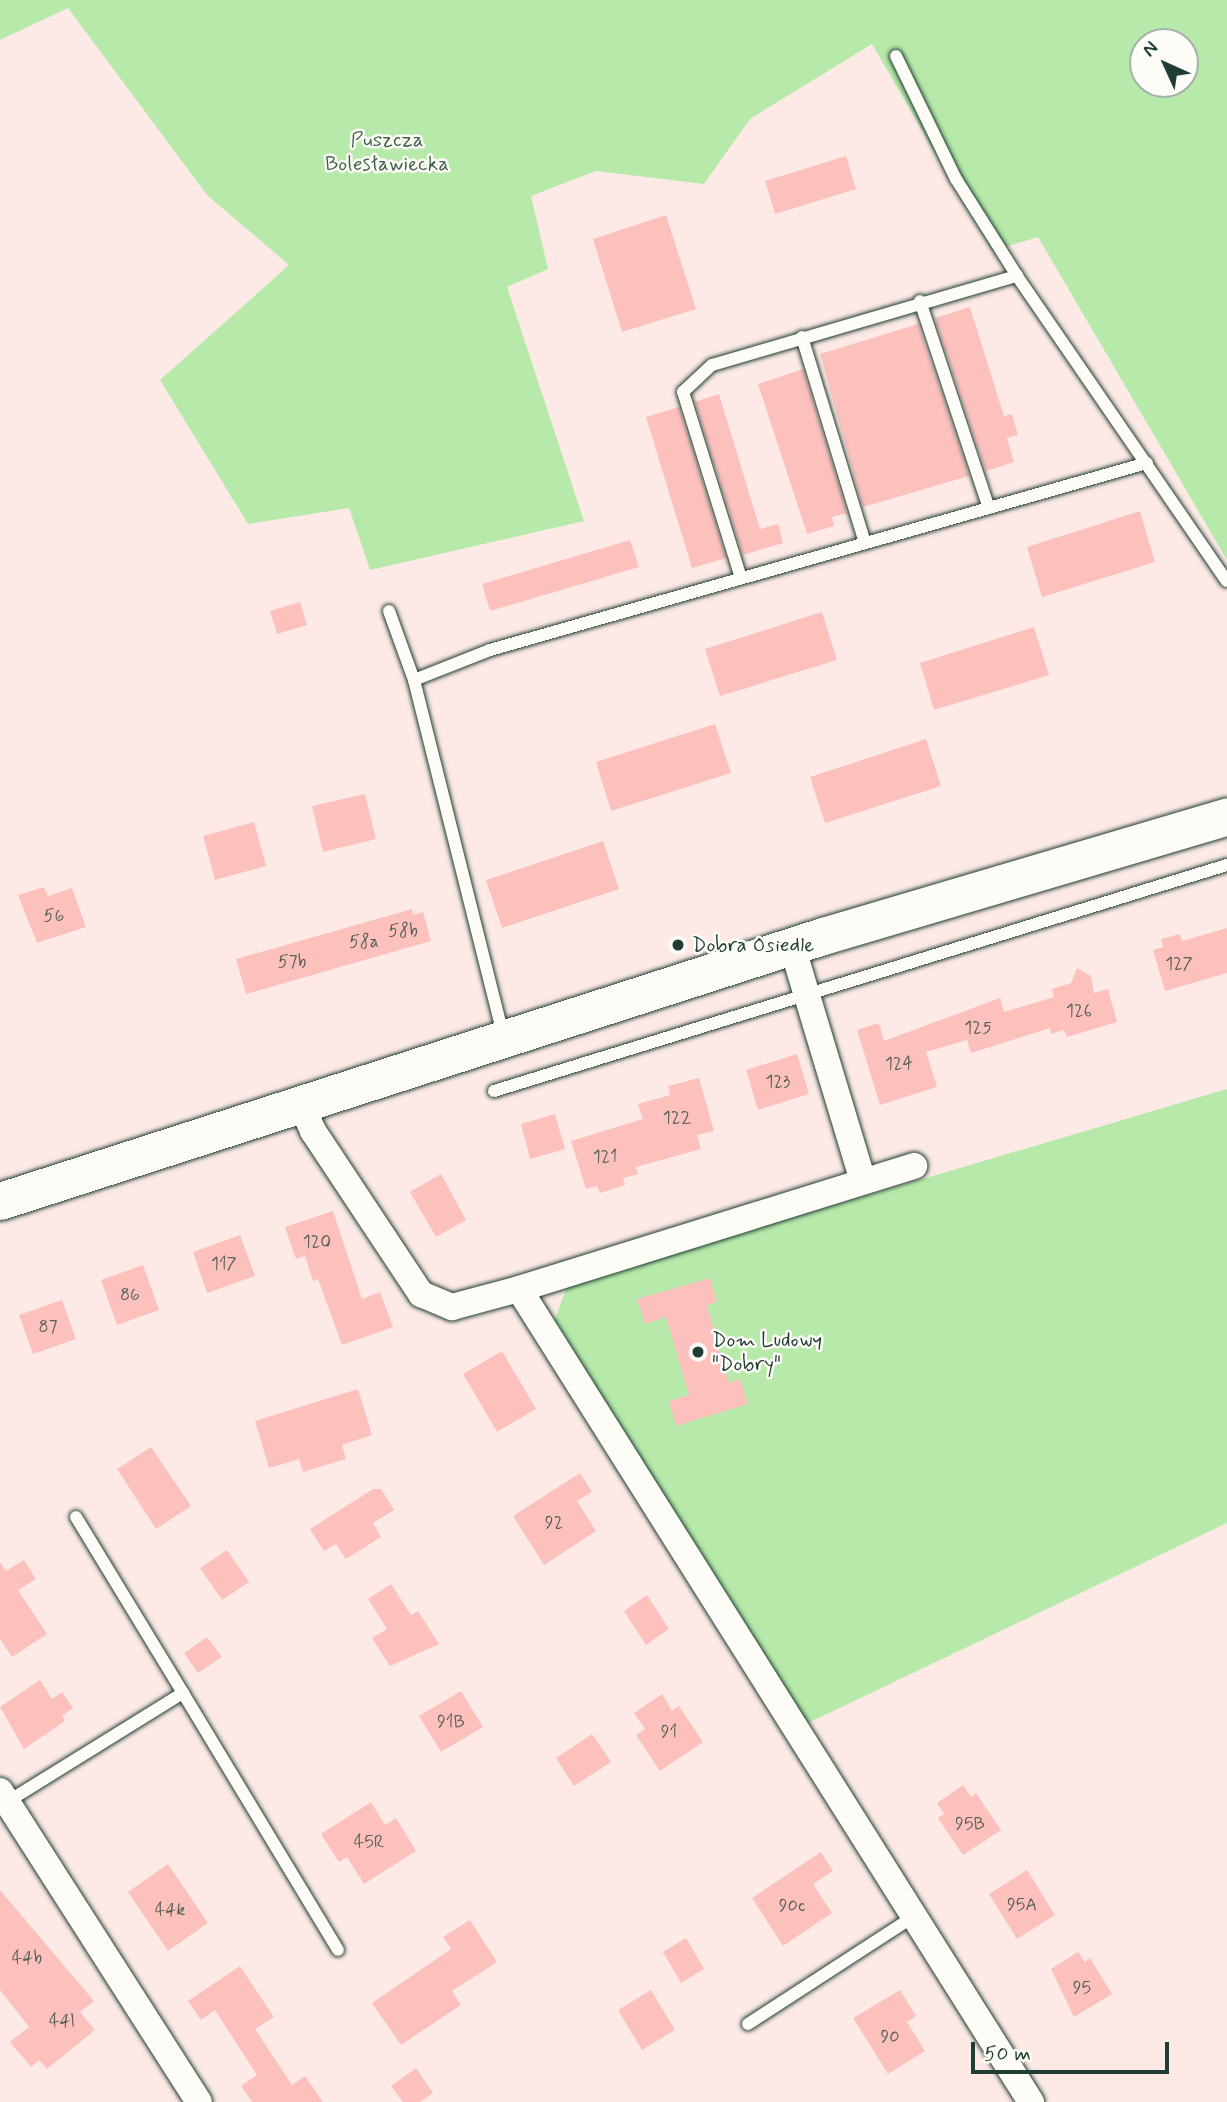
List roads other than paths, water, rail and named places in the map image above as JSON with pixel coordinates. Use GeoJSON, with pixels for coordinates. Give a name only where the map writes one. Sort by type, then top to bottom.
{"type":"FeatureCollection","features":[{"type":"Feature","properties":{"kind":"main road"},"geometry":{"type":"LineString","coordinates":[[0,1201],[505,1041],[792,946],[1227,816]]}},
{"type":"Feature","properties":{"kind":"street"},"geometry":{"type":"LineString","coordinates":[[792,946],[863,1181]]}},
{"type":"Feature","properties":{"kind":"street"},"geometry":{"type":"LineString","coordinates":[[301,1104],[313,1132],[421,1294],[452,1307],[519,1289],[914,1166]]}},
{"type":"Feature","properties":{"kind":"street"},"geometry":{"type":"LineString","coordinates":[[519,1289],[1031,2102]]}},
{"type":"Feature","properties":{"kind":"street"},"geometry":{"type":"LineString","coordinates":[[3,1796],[200,2102]]}},
{"type":"Feature","properties":{"kind":"lane"},"geometry":{"type":"LineString","coordinates":[[896,56],[957,179],[1017,276],[1227,580]]}},
{"type":"Feature","properties":{"kind":"lane"},"geometry":{"type":"LineString","coordinates":[[741,578],[683,392],[712,365],[919,301],[1017,276]]}},
{"type":"Feature","properties":{"kind":"lane"},"geometry":{"type":"LineString","coordinates":[[919,301],[989,508]]}},
{"type":"Feature","properties":{"kind":"lane"},"geometry":{"type":"LineString","coordinates":[[802,337],[865,543]]}},
{"type":"Feature","properties":{"kind":"lane"},"geometry":{"type":"LineString","coordinates":[[414,680],[489,650],[1147,463]]}},
{"type":"Feature","properties":{"kind":"lane"},"geometry":{"type":"LineString","coordinates":[[389,611],[414,680],[505,1041]]}},
{"type":"Feature","properties":{"kind":"lane"},"geometry":{"type":"LineString","coordinates":[[494,1091],[1227,865]]}},
{"type":"Feature","properties":{"kind":"lane"},"geometry":{"type":"LineString","coordinates":[[76,1517],[338,1950]]}},
{"type":"Feature","properties":{"kind":"lane"},"geometry":{"type":"LineString","coordinates":[[3,1796],[183,1693]]}},
{"type":"Feature","properties":{"kind":"lane"},"geometry":{"type":"LineString","coordinates":[[748,2024],[913,1917]]}},
{"type":"Feature","properties":{"kind":"place","name":"Dobra Osiedle"},"geometry":{"type":"Point","coordinates":[678,945]}},
{"type":"Feature","properties":{"kind":"place","name":"Dom Ludowy \"Dobry\""},"geometry":{"type":"Point","coordinates":[698,1352]}},
{"type":"Feature","properties":{"kind":"park label","name":"Puszcza Bolesławiecka"},"geometry":{"type":"Point","coordinates":[387,152]}}]}
